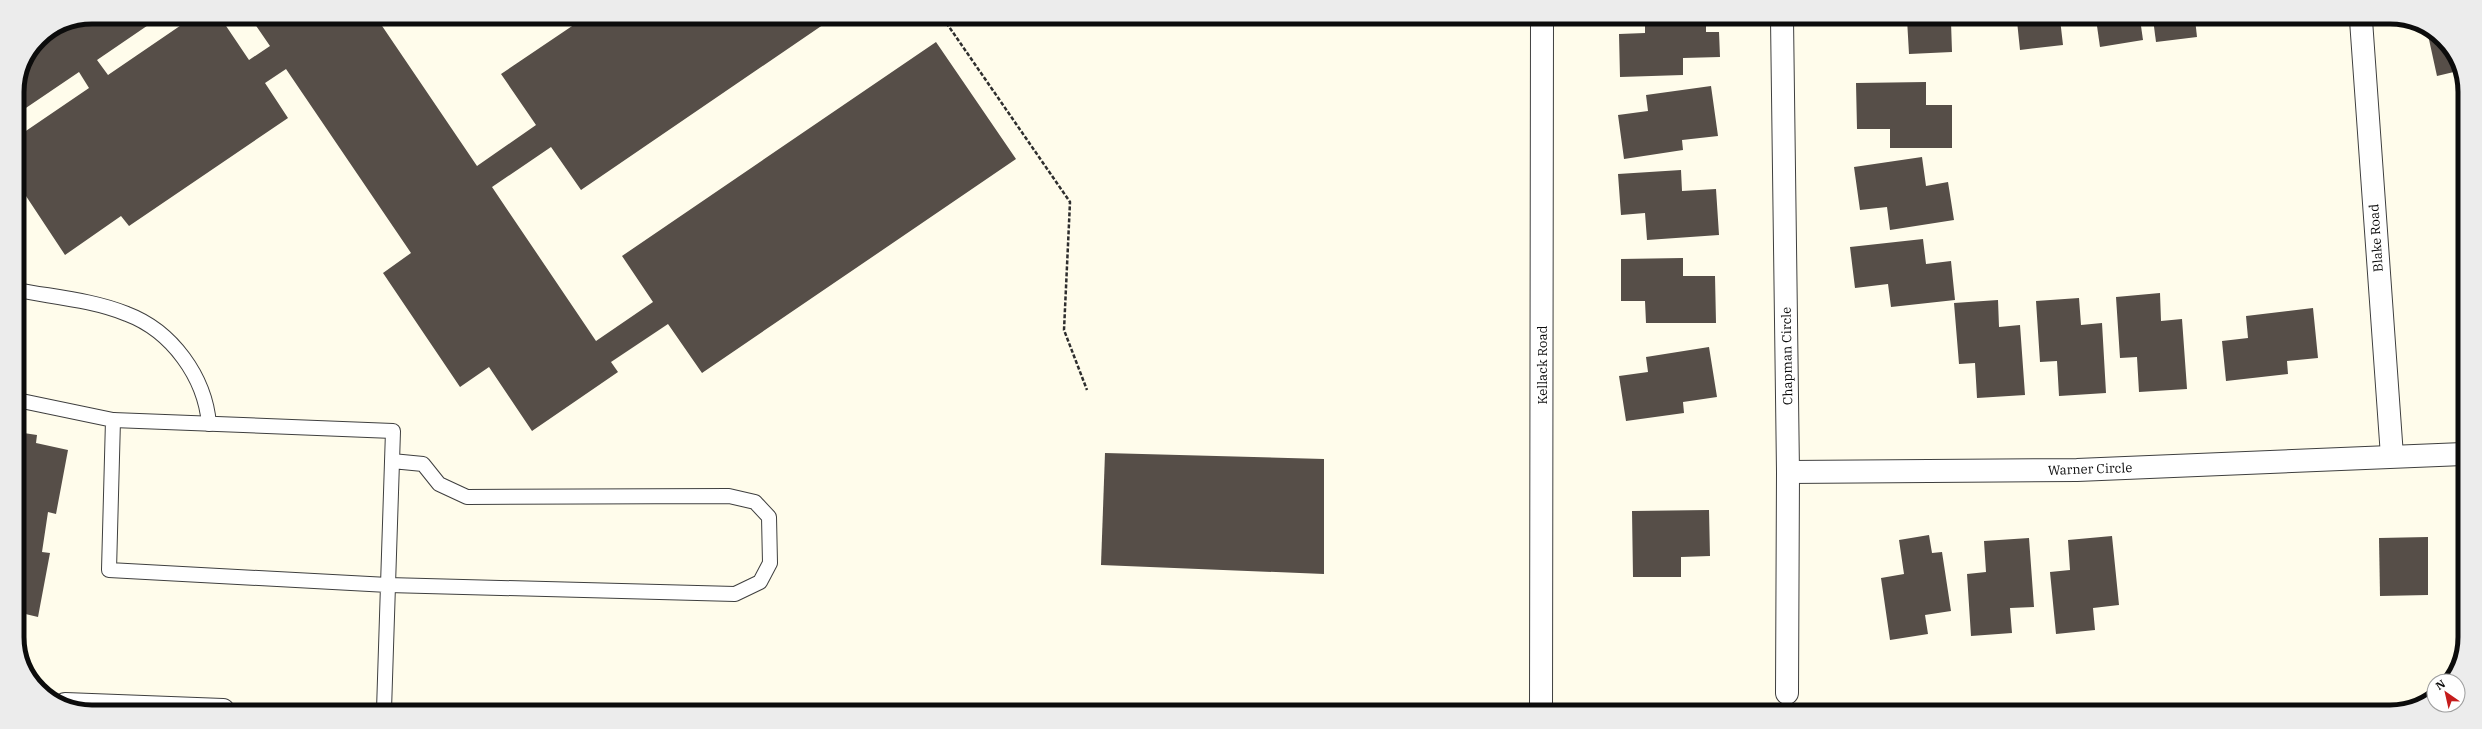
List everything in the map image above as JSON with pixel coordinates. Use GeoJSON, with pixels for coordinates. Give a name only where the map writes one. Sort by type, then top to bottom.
{"type":"FeatureCollection","features":[{"type":"Feature","properties":{"kind":"street","name":"Kellack Road"},"geometry":{"type":"LineString","coordinates":[[1541,705],[1542,24]]}},
{"type":"Feature","properties":{"kind":"street","name":"Chapman Circle"},"geometry":{"type":"LineString","coordinates":[[1782,24],[1788,472],[1787,693]]}},
{"type":"Feature","properties":{"kind":"street","name":"Blake Road"},"geometry":{"type":"LineString","coordinates":[[2361,24],[2392,456]]}},
{"type":"Feature","properties":{"kind":"street","name":"Warner Circle"},"geometry":{"type":"LineString","coordinates":[[1788,472],[2077,470],[2458,454]]}},
{"type":"Feature","properties":{"kind":"lane"},"geometry":{"type":"LineString","coordinates":[[24,291],[106,307],[128,314],[149,326],[170,342],[195,374],[207,406],[209,424]]}},
{"type":"Feature","properties":{"kind":"lane"},"geometry":{"type":"LineString","coordinates":[[24,401],[113,420],[393,431],[384,705]]}},
{"type":"Feature","properties":{"kind":"lane"},"geometry":{"type":"LineString","coordinates":[[113,420],[109,570],[388,585],[735,594],[760,582],[770,563],[769,516],[755,502],[729,496],[468,497],[439,484],[423,464],[392,461]]}},
{"type":"Feature","properties":{"kind":"path"},"geometry":{"type":"LineString","coordinates":[[948,24],[1070,202],[1064,330],[1087,390]]}},
{"type":"Feature","properties":{"kind":"building"},"geometry":{"type":"Polygon","coordinates":[[[150,24],[97,60],[108,75],[183,24],[225,24],[249,60],[270,46],[255,24],[381,24],[477,166],[536,125],[501,74],[575,24],[824,24],[581,190],[551,147],[492,187],[596,341],[653,302],[622,256],[936,42],[1016,159],[702,373],[668,324],[611,362],[618,372],[532,431],[489,367],[460,387],[383,273],[411,253],[286,69],[265,83],[288,118],[129,226],[121,216],[65,255],[24,193],[24,132],[89,88],[79,72],[24,109],[25,79],[35,54],[54,35],[79,25],[150,24]]]}},
{"type":"Feature","properties":{"kind":"building"},"geometry":{"type":"Polygon","coordinates":[[[1645,24],[1706,24],[1706,32],[1719,32],[1720,57],[1683,58],[1683,75],[1620,77],[1619,34],[1645,33],[1645,24]]]}},
{"type":"Feature","properties":{"kind":"building"},"geometry":{"type":"Polygon","coordinates":[[[1907,24],[1951,24],[1952,52],[1909,54],[1907,24]]]}},
{"type":"Feature","properties":{"kind":"building"},"geometry":{"type":"Polygon","coordinates":[[[2017,24],[2061,24],[2063,45],[2020,50],[2017,24]]]}},
{"type":"Feature","properties":{"kind":"building"},"geometry":{"type":"Polygon","coordinates":[[[2097,24],[2141,24],[2143,40],[2100,47],[2097,24]]]}},
{"type":"Feature","properties":{"kind":"building"},"geometry":{"type":"Polygon","coordinates":[[[2154,24],[2196,24],[2197,37],[2156,42],[2154,24]]]}},
{"type":"Feature","properties":{"kind":"building"},"geometry":{"type":"Polygon","coordinates":[[[2428,35],[2447,54],[2455,72],[2437,76],[2428,35]]]}},
{"type":"Feature","properties":{"kind":"building"},"geometry":{"type":"Polygon","coordinates":[[[1926,82],[1926,105],[1952,105],[1952,148],[1890,148],[1890,129],[1857,129],[1856,83],[1926,82]]]}},
{"type":"Feature","properties":{"kind":"building"},"geometry":{"type":"Polygon","coordinates":[[[1711,86],[1718,136],[1682,140],[1683,150],[1624,159],[1618,115],[1648,111],[1646,95],[1711,86]]]}},
{"type":"Feature","properties":{"kind":"building"},"geometry":{"type":"Polygon","coordinates":[[[1922,157],[1926,186],[1948,182],[1954,220],[1890,230],[1887,207],[1860,210],[1854,167],[1922,157]]]}},
{"type":"Feature","properties":{"kind":"building"},"geometry":{"type":"Polygon","coordinates":[[[1681,170],[1682,191],[1716,189],[1719,235],[1647,240],[1645,213],[1621,215],[1618,174],[1681,170]]]}},
{"type":"Feature","properties":{"kind":"building"},"geometry":{"type":"Polygon","coordinates":[[[1923,239],[1926,264],[1951,261],[1955,300],[1891,307],[1888,284],[1855,288],[1850,247],[1923,239]]]}},
{"type":"Feature","properties":{"kind":"building"},"geometry":{"type":"Polygon","coordinates":[[[1683,258],[1683,276],[1715,276],[1716,323],[1646,323],[1645,301],[1621,301],[1621,259],[1683,258]]]}},
{"type":"Feature","properties":{"kind":"building"},"geometry":{"type":"Polygon","coordinates":[[[2160,293],[2161,321],[2182,319],[2187,389],[2139,392],[2137,357],[2120,358],[2116,297],[2160,293]]]}},
{"type":"Feature","properties":{"kind":"building"},"geometry":{"type":"Polygon","coordinates":[[[2079,298],[2081,325],[2102,323],[2106,393],[2059,396],[2057,361],[2040,362],[2036,301],[2079,298]]]}},
{"type":"Feature","properties":{"kind":"building"},"geometry":{"type":"Polygon","coordinates":[[[1998,300],[1999,327],[2020,325],[2025,395],[1977,398],[1975,363],[1959,364],[1954,303],[1998,300]]]}},
{"type":"Feature","properties":{"kind":"building"},"geometry":{"type":"Polygon","coordinates":[[[2313,308],[2318,358],[2287,361],[2288,374],[2226,381],[2222,341],[2248,338],[2246,316],[2313,308]]]}},
{"type":"Feature","properties":{"kind":"building"},"geometry":{"type":"Polygon","coordinates":[[[1709,347],[1717,397],[1683,402],[1684,413],[1626,421],[1619,376],[1648,372],[1646,357],[1709,347]]]}},
{"type":"Feature","properties":{"kind":"building"},"geometry":{"type":"Polygon","coordinates":[[[24,433],[37,435],[36,443],[68,450],[56,514],[48,512],[42,552],[50,553],[38,617],[24,614],[24,433]]]}},
{"type":"Feature","properties":{"kind":"building"},"geometry":{"type":"Polygon","coordinates":[[[1105,453],[1324,459],[1324,574],[1101,565],[1105,453]]]}},
{"type":"Feature","properties":{"kind":"building"},"geometry":{"type":"Polygon","coordinates":[[[1709,510],[1710,556],[1681,557],[1681,577],[1633,577],[1632,511],[1709,510]]]}},
{"type":"Feature","properties":{"kind":"building"},"geometry":{"type":"Polygon","coordinates":[[[1929,535],[1932,553],[1942,552],[1951,611],[1925,615],[1928,634],[1890,640],[1881,578],[1904,574],[1899,540],[1929,535]]]}},
{"type":"Feature","properties":{"kind":"building"},"geometry":{"type":"Polygon","coordinates":[[[2112,536],[2119,605],[2093,608],[2095,630],[2056,634],[2050,572],[2070,570],[2068,540],[2112,536]]]}},
{"type":"Feature","properties":{"kind":"building"},"geometry":{"type":"Polygon","coordinates":[[[2428,537],[2428,595],[2380,596],[2379,538],[2428,537]]]}},
{"type":"Feature","properties":{"kind":"building"},"geometry":{"type":"Polygon","coordinates":[[[2029,538],[2034,607],[2010,608],[2012,633],[1971,636],[1967,574],[1986,572],[1984,541],[2029,538]]]}}]}
